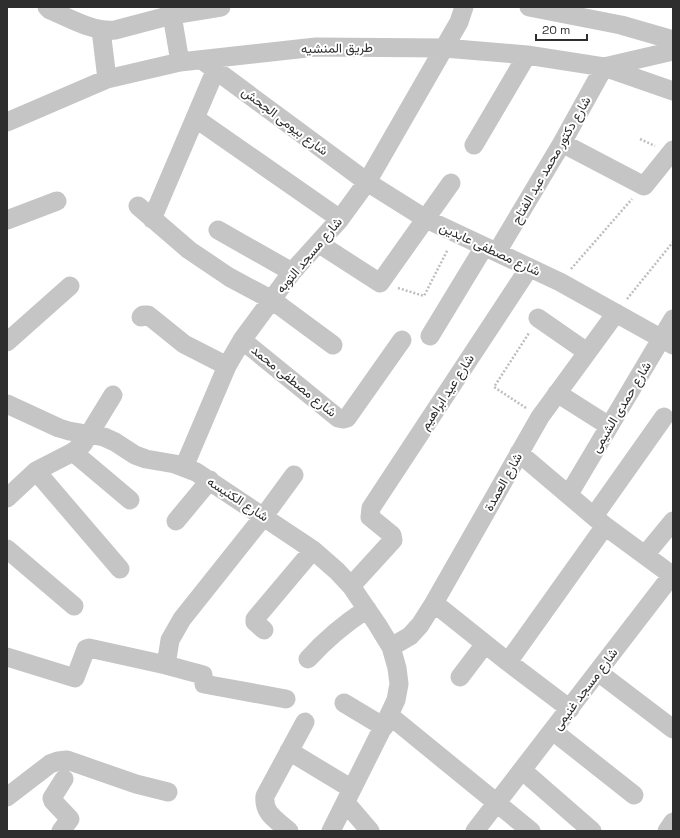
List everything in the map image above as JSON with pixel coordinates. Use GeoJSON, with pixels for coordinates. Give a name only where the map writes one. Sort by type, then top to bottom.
{"type":"FeatureCollection","features":[{"type":"Feature","properties":{"kind":"street"},"geometry":{"type":"LineString","coordinates":[[48,8],[101,30],[115,30],[174,11],[221,7]]}},
{"type":"Feature","properties":{"kind":"street","name":"شارع مسجد التوبه"},"geometry":{"type":"LineString","coordinates":[[184,467],[227,366],[242,340],[292,272],[340,219],[367,182],[459,22],[464,7]]}},
{"type":"Feature","properties":{"kind":"street"},"geometry":{"type":"LineString","coordinates":[[529,7],[621,25],[673,40]]}},
{"type":"Feature","properties":{"kind":"street"},"geometry":{"type":"LineString","coordinates":[[174,11],[180,62]]}},
{"type":"Feature","properties":{"kind":"street"},"geometry":{"type":"LineString","coordinates":[[101,30],[108,79]]}},
{"type":"Feature","properties":{"kind":"street","name":"طريق المنشيه"},"geometry":{"type":"LineString","coordinates":[[7,122],[108,79],[180,62],[209,65],[316,46],[444,48],[527,55],[604,67],[673,91]]}},
{"type":"Feature","properties":{"kind":"street"},"geometry":{"type":"LineString","coordinates":[[604,67],[673,52]]}},
{"type":"Feature","properties":{"kind":"street"},"geometry":{"type":"LineString","coordinates":[[474,144],[527,55]]}},
{"type":"Feature","properties":{"kind":"street"},"geometry":{"type":"LineString","coordinates":[[152,219],[195,118],[209,65]]}},
{"type":"Feature","properties":{"kind":"street","name":"شارع بيومى الجحش"},"geometry":{"type":"LineString","coordinates":[[209,65],[367,182]]}},
{"type":"Feature","properties":{"kind":"street","name":"شارع دكتور محمد عبد الفتاح"},"geometry":{"type":"LineString","coordinates":[[430,336],[491,250],[562,143],[604,67]]}},
{"type":"Feature","properties":{"kind":"street"},"geometry":{"type":"LineString","coordinates":[[195,118],[340,219]]}},
{"type":"Feature","properties":{"kind":"street"},"geometry":{"type":"LineString","coordinates":[[562,143],[644,186],[673,150]]}},
{"type":"Feature","properties":{"kind":"street","name":"شارع مصطفى عابدين"},"geometry":{"type":"LineString","coordinates":[[367,182],[426,219],[560,282],[667,342]]}},
{"type":"Feature","properties":{"kind":"street"},"geometry":{"type":"LineString","coordinates":[[318,244],[380,283],[450,183]]}},
{"type":"Feature","properties":{"kind":"street"},"geometry":{"type":"LineString","coordinates":[[7,220],[57,201]]}},
{"type":"Feature","properties":{"kind":"street"},"geometry":{"type":"LineString","coordinates":[[138,206],[189,250],[217,270],[272,300],[333,345]]}},
{"type":"Feature","properties":{"kind":"street"},"geometry":{"type":"LineString","coordinates":[[218,230],[292,272]]}},
{"type":"Feature","properties":{"kind":"street","name":"شارع عيد ابراهيم"},"geometry":{"type":"LineString","coordinates":[[351,586],[393,540],[392,535],[370,517],[371,508],[529,268]]}},
{"type":"Feature","properties":{"kind":"street"},"geometry":{"type":"LineString","coordinates":[[7,342],[70,286]]}},
{"type":"Feature","properties":{"kind":"street","name":"شارع العمدة"},"geometry":{"type":"LineString","coordinates":[[391,647],[410,636],[420,625],[540,417],[616,313]]}},
{"type":"Feature","properties":{"kind":"street"},"geometry":{"type":"LineString","coordinates":[[141,317],[143,315],[148,315],[184,344],[227,366]]}},
{"type":"Feature","properties":{"kind":"street"},"geometry":{"type":"LineString","coordinates":[[538,318],[587,352]]}},
{"type":"Feature","properties":{"kind":"street","name":"شارع حمدى الشيمى"},"geometry":{"type":"LineString","coordinates":[[568,494],[609,426],[667,342],[673,319]]}},
{"type":"Feature","properties":{"kind":"street","name":"شارع مصطفى محمد"},"geometry":{"type":"LineString","coordinates":[[242,340],[338,418],[342,419],[347,418],[402,340]]}},
{"type":"Feature","properties":{"kind":"street"},"geometry":{"type":"LineString","coordinates":[[557,392],[609,426]]}},
{"type":"Feature","properties":{"kind":"street"},"geometry":{"type":"LineString","coordinates":[[7,498],[36,471],[73,452],[83,444],[113,395]]}},
{"type":"Feature","properties":{"kind":"street","name":"شارع الكنيسه"},"geometry":{"type":"LineString","coordinates":[[7,404],[58,428],[104,437],[135,455],[146,459],[184,467],[210,480],[313,550],[338,571],[351,586],[391,647],[397,668],[398,684],[396,700],[387,721],[331,831]]}},
{"type":"Feature","properties":{"kind":"street"},"geometry":{"type":"LineString","coordinates":[[508,662],[600,521],[664,417]]}},
{"type":"Feature","properties":{"kind":"street"},"geometry":{"type":"LineString","coordinates":[[73,452],[130,500]]}},
{"type":"Feature","properties":{"kind":"street"},"geometry":{"type":"LineString","coordinates":[[519,453],[600,521],[673,575]]}},
{"type":"Feature","properties":{"kind":"street"},"geometry":{"type":"LineString","coordinates":[[36,471],[120,569]]}},
{"type":"Feature","properties":{"kind":"street"},"geometry":{"type":"LineString","coordinates":[[166,665],[170,640],[182,619],[264,516],[294,475]]}},
{"type":"Feature","properties":{"kind":"street"},"geometry":{"type":"LineString","coordinates":[[176,521],[210,480]]}},
{"type":"Feature","properties":{"kind":"street"},"geometry":{"type":"LineString","coordinates":[[645,555],[673,521]]}},
{"type":"Feature","properties":{"kind":"street"},"geometry":{"type":"LineString","coordinates":[[7,549],[74,606]]}},
{"type":"Feature","properties":{"kind":"street"},"geometry":{"type":"LineString","coordinates":[[264,630],[255,622],[255,619],[313,550]]}},
{"type":"Feature","properties":{"kind":"street","name":"شارع مسجد غنيمى"},"geometry":{"type":"LineString","coordinates":[[475,831],[673,575]]}},
{"type":"Feature","properties":{"kind":"street"},"geometry":{"type":"LineString","coordinates":[[434,603],[570,709]]}},
{"type":"Feature","properties":{"kind":"street"},"geometry":{"type":"LineString","coordinates":[[308,659],[325,640],[345,623],[367,609]]}},
{"type":"Feature","properties":{"kind":"street"},"geometry":{"type":"LineString","coordinates":[[460,677],[486,644]]}},
{"type":"Feature","properties":{"kind":"street"},"geometry":{"type":"LineString","coordinates":[[7,657],[75,678],[77,677],[86,649],[88,648],[166,665],[203,675],[204,684],[286,699]]}},
{"type":"Feature","properties":{"kind":"street"},"geometry":{"type":"LineString","coordinates":[[598,672],[673,729]]}},
{"type":"Feature","properties":{"kind":"street"},"geometry":{"type":"LineString","coordinates":[[344,703],[387,721],[497,803],[531,831]]}},
{"type":"Feature","properties":{"kind":"street"},"geometry":{"type":"LineString","coordinates":[[289,831],[268,812],[265,802],[266,796],[305,722]]}},
{"type":"Feature","properties":{"kind":"street"},"geometry":{"type":"LineString","coordinates":[[553,731],[634,795]]}},
{"type":"Feature","properties":{"kind":"street"},"geometry":{"type":"LineString","coordinates":[[289,751],[349,796],[370,831]]}},
{"type":"Feature","properties":{"kind":"street"},"geometry":{"type":"LineString","coordinates":[[7,797],[50,764],[67,760],[136,784],[168,792]]}},
{"type":"Feature","properties":{"kind":"street"},"geometry":{"type":"LineString","coordinates":[[522,770],[592,831]]}},
{"type":"Feature","properties":{"kind":"street"},"geometry":{"type":"LineString","coordinates":[[61,831],[70,819],[52,798],[64,779]]}},
{"type":"Feature","properties":{"kind":"street"},"geometry":{"type":"LineString","coordinates":[[667,831],[673,822]]}},
{"type":"Feature","properties":{"kind":"path"},"geometry":{"type":"LineString","coordinates":[[560,282],[644,186]]}},
{"type":"Feature","properties":{"kind":"path"},"geometry":{"type":"LineString","coordinates":[[380,283],[424,296],[457,233]]}},
{"type":"Feature","properties":{"kind":"path"},"geometry":{"type":"LineString","coordinates":[[616,313],[673,242]]}},
{"type":"Feature","properties":{"kind":"path"},"geometry":{"type":"LineString","coordinates":[[538,318],[494,387],[540,417]]}}]}
